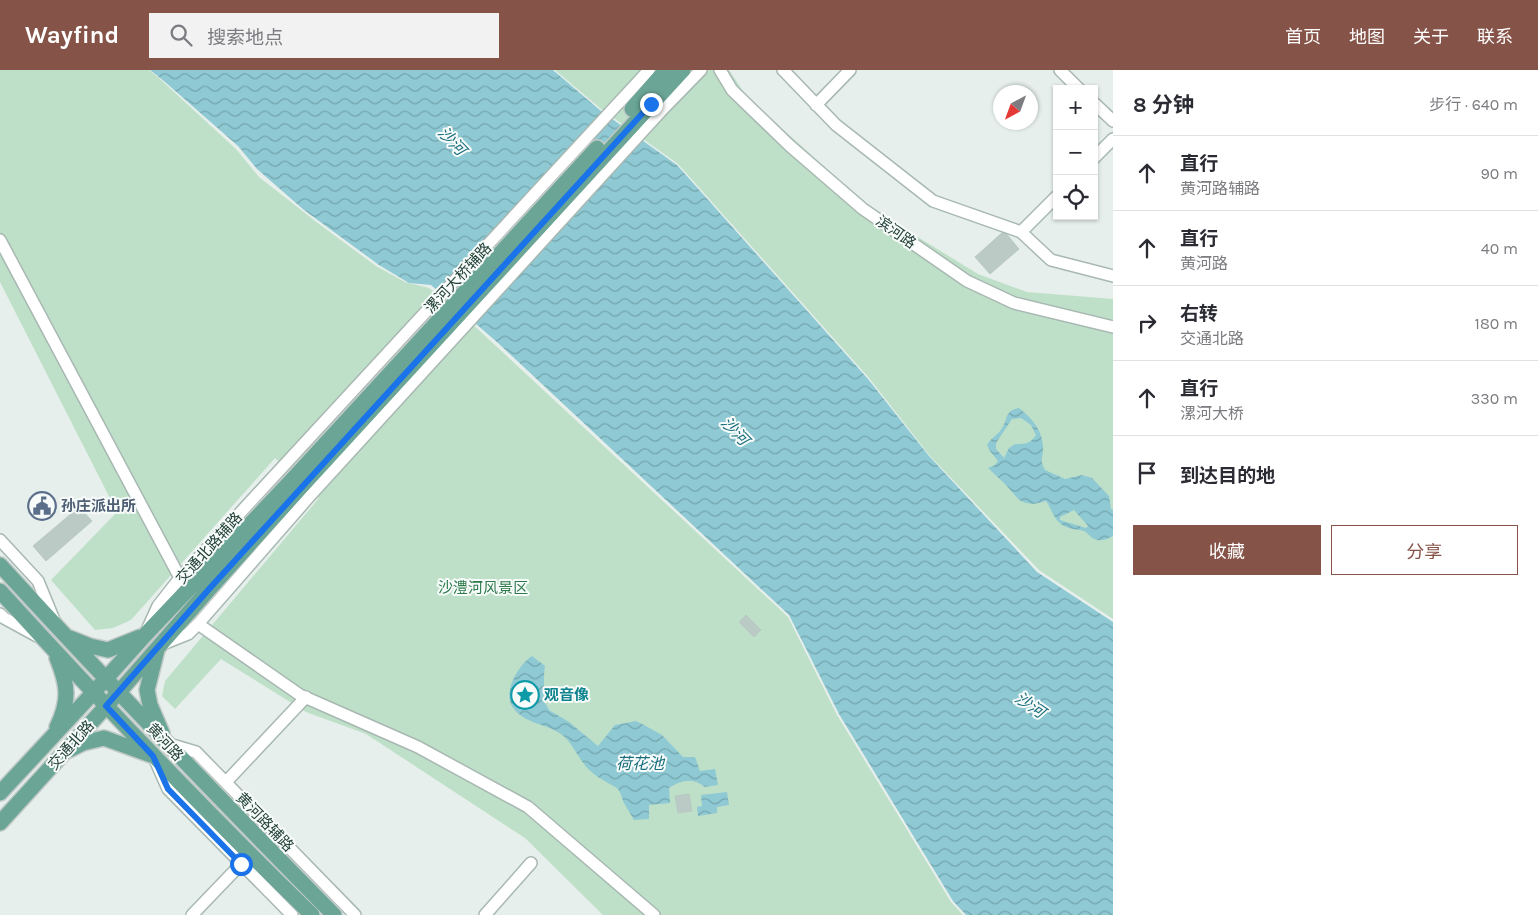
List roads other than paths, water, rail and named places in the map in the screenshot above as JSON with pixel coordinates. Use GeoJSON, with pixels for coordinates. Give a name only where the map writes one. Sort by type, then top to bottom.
{"type":"FeatureCollection","features":[{"type":"Feature","properties":{"kind":"main road"},"geometry":{"type":"LineString","coordinates":[[647,100],[666,70]]}},
{"type":"Feature","properties":{"kind":"main road"},"geometry":{"type":"LineString","coordinates":[[296,483],[647,100],[683,70]]}},
{"type":"Feature","properties":{"kind":"main road","name":"交通北路"},"geometry":{"type":"LineString","coordinates":[[0,793],[146,634],[296,483]]}},
{"type":"Feature","properties":{"kind":"main road","name":"交通北路"},"geometry":{"type":"LineString","coordinates":[[0,823],[119,692],[296,483]]}},
{"type":"Feature","properties":{"kind":"main road","name":"黄河路"},"geometry":{"type":"LineString","coordinates":[[0,565],[166,744],[334,915]]}},
{"type":"Feature","properties":{"kind":"main road","name":"黄河路"},"geometry":{"type":"LineString","coordinates":[[0,591],[153,756],[312,915]]}},
{"type":"Feature","properties":{"kind":"main road"},"geometry":{"type":"LineString","coordinates":[[60,631],[90,646],[108,650],[146,634]]}},
{"type":"Feature","properties":{"kind":"main road"},"geometry":{"type":"LineString","coordinates":[[49,645],[64,677],[67,698],[62,717],[51,738]]}},
{"type":"Feature","properties":{"kind":"main road"},"geometry":{"type":"LineString","coordinates":[[159,646],[147,690],[150,705],[166,744]]}},
{"type":"Feature","properties":{"kind":"main road"},"geometry":{"type":"LineString","coordinates":[[63,753],[83,743],[104,738],[153,756]]}},
{"type":"Feature","properties":{"kind":"street"},"geometry":{"type":"LineString","coordinates":[[647,100],[649,70]]}},
{"type":"Feature","properties":{"kind":"street"},"geometry":{"type":"LineString","coordinates":[[647,100],[701,70]]}},
{"type":"Feature","properties":{"kind":"street","name":"滨河路"},"geometry":{"type":"LineString","coordinates":[[720,70],[732,90],[790,146],[863,209],[968,281],[1014,303],[1113,327]]}},
{"type":"Feature","properties":{"kind":"street"},"geometry":{"type":"LineString","coordinates":[[783,70],[836,126],[933,201],[1021,232],[1051,260],[1113,276]]}},
{"type":"Feature","properties":{"kind":"street"},"geometry":{"type":"LineString","coordinates":[[816,105],[850,70]]}},
{"type":"Feature","properties":{"kind":"street"},"geometry":{"type":"LineString","coordinates":[[1060,70],[1075,85]]}},
{"type":"Feature","properties":{"kind":"street","name":"漯河大桥辅路"},"geometry":{"type":"LineString","coordinates":[[296,483],[647,100]]}},
{"type":"Feature","properties":{"kind":"street"},"geometry":{"type":"LineString","coordinates":[[1098,107],[1113,121]]}},
{"type":"Feature","properties":{"kind":"street"},"geometry":{"type":"LineString","coordinates":[[1098,154],[1113,139]]}},
{"type":"Feature","properties":{"kind":"street"},"geometry":{"type":"LineString","coordinates":[[1021,232],[1053,200]]}},
{"type":"Feature","properties":{"kind":"street"},"geometry":{"type":"LineString","coordinates":[[0,240],[180,578]]}},
{"type":"Feature","properties":{"kind":"street"},"geometry":{"type":"LineString","coordinates":[[159,646],[188,634],[198,624],[296,483]]}},
{"type":"Feature","properties":{"kind":"street","name":"交通北路辅路"},"geometry":{"type":"LineString","coordinates":[[146,634],[158,606],[180,578],[296,483]]}},
{"type":"Feature","properties":{"kind":"street"},"geometry":{"type":"LineString","coordinates":[[0,540],[38,581],[60,631]]}},
{"type":"Feature","properties":{"kind":"street"},"geometry":{"type":"LineString","coordinates":[[0,614],[49,645]]}},
{"type":"Feature","properties":{"kind":"street"},"geometry":{"type":"LineString","coordinates":[[198,624],[300,695],[418,746],[528,807],[654,915]]}},
{"type":"Feature","properties":{"kind":"street"},"geometry":{"type":"LineString","coordinates":[[226,782],[306,698]]}},
{"type":"Feature","properties":{"kind":"street","name":"黄河路辅路"},"geometry":{"type":"LineString","coordinates":[[166,744],[196,752],[355,915]]}},
{"type":"Feature","properties":{"kind":"street"},"geometry":{"type":"LineString","coordinates":[[153,756],[168,789],[292,915]]}},
{"type":"Feature","properties":{"kind":"street"},"geometry":{"type":"LineString","coordinates":[[484,915],[531,862]]}},
{"type":"Feature","properties":{"kind":"street"},"geometry":{"type":"LineString","coordinates":[[192,915],[241,864]]}},
{"type":"Feature","properties":{"kind":"water","name":"沙河"},"geometry":{"type":"Polygon","coordinates":[[[150,70],[553,70],[601,111],[677,165],[868,379],[929,456],[1037,572],[1113,622],[1113,915],[966,915],[953,901],[839,714],[789,615],[498,343],[431,285],[409,283],[379,265],[304,210],[257,169],[238,146],[150,70]]]}},
{"type":"Feature","properties":{"kind":"water"},"geometry":{"type":"Polygon","coordinates":[[[1019,408],[1024,412],[1040,432],[1043,444],[1042,462],[1045,470],[1065,479],[1082,475],[1092,478],[1109,496],[1111,509],[1113,510],[1113,536],[1104,540],[1096,540],[1084,531],[1064,526],[1056,519],[1046,501],[1034,504],[1019,500],[988,468],[995,465],[998,461],[987,445],[1003,427],[1008,414],[1014,409],[1019,408]],[[1021,418],[1012,419],[996,443],[996,449],[1004,458],[1009,448],[1015,444],[1029,442],[1036,435],[1031,425],[1021,418]],[[1074,510],[1060,517],[1060,520],[1086,528],[1088,526],[1074,510]]]}},
{"type":"Feature","properties":{"kind":"water","name":"荷花池"},"geometry":{"type":"Polygon","coordinates":[[[532,656],[545,666],[543,699],[549,710],[569,722],[598,746],[615,725],[636,721],[662,735],[683,757],[695,757],[700,771],[715,769],[718,785],[705,787],[692,781],[678,783],[669,788],[670,803],[649,805],[649,819],[634,820],[618,789],[589,770],[565,737],[555,730],[528,720],[512,706],[509,693],[514,678],[522,665],[532,656]]]}},
{"type":"Feature","properties":{"kind":"water"},"geometry":{"type":"Polygon","coordinates":[[[727,792],[729,805],[717,807],[717,813],[698,816],[697,807],[702,806],[701,795],[727,792]]]}},
{"type":"Feature","properties":{"kind":"place","name":"孙庄派出所"},"geometry":{"type":"Point","coordinates":[42,506]}},
{"type":"Feature","properties":{"kind":"place","name":"观音像"},"geometry":{"type":"Point","coordinates":[525,695]}},
{"type":"Feature","properties":{"kind":"park label","name":"沙澧河风景区"},"geometry":{"type":"Point","coordinates":[483,588]}}]}
